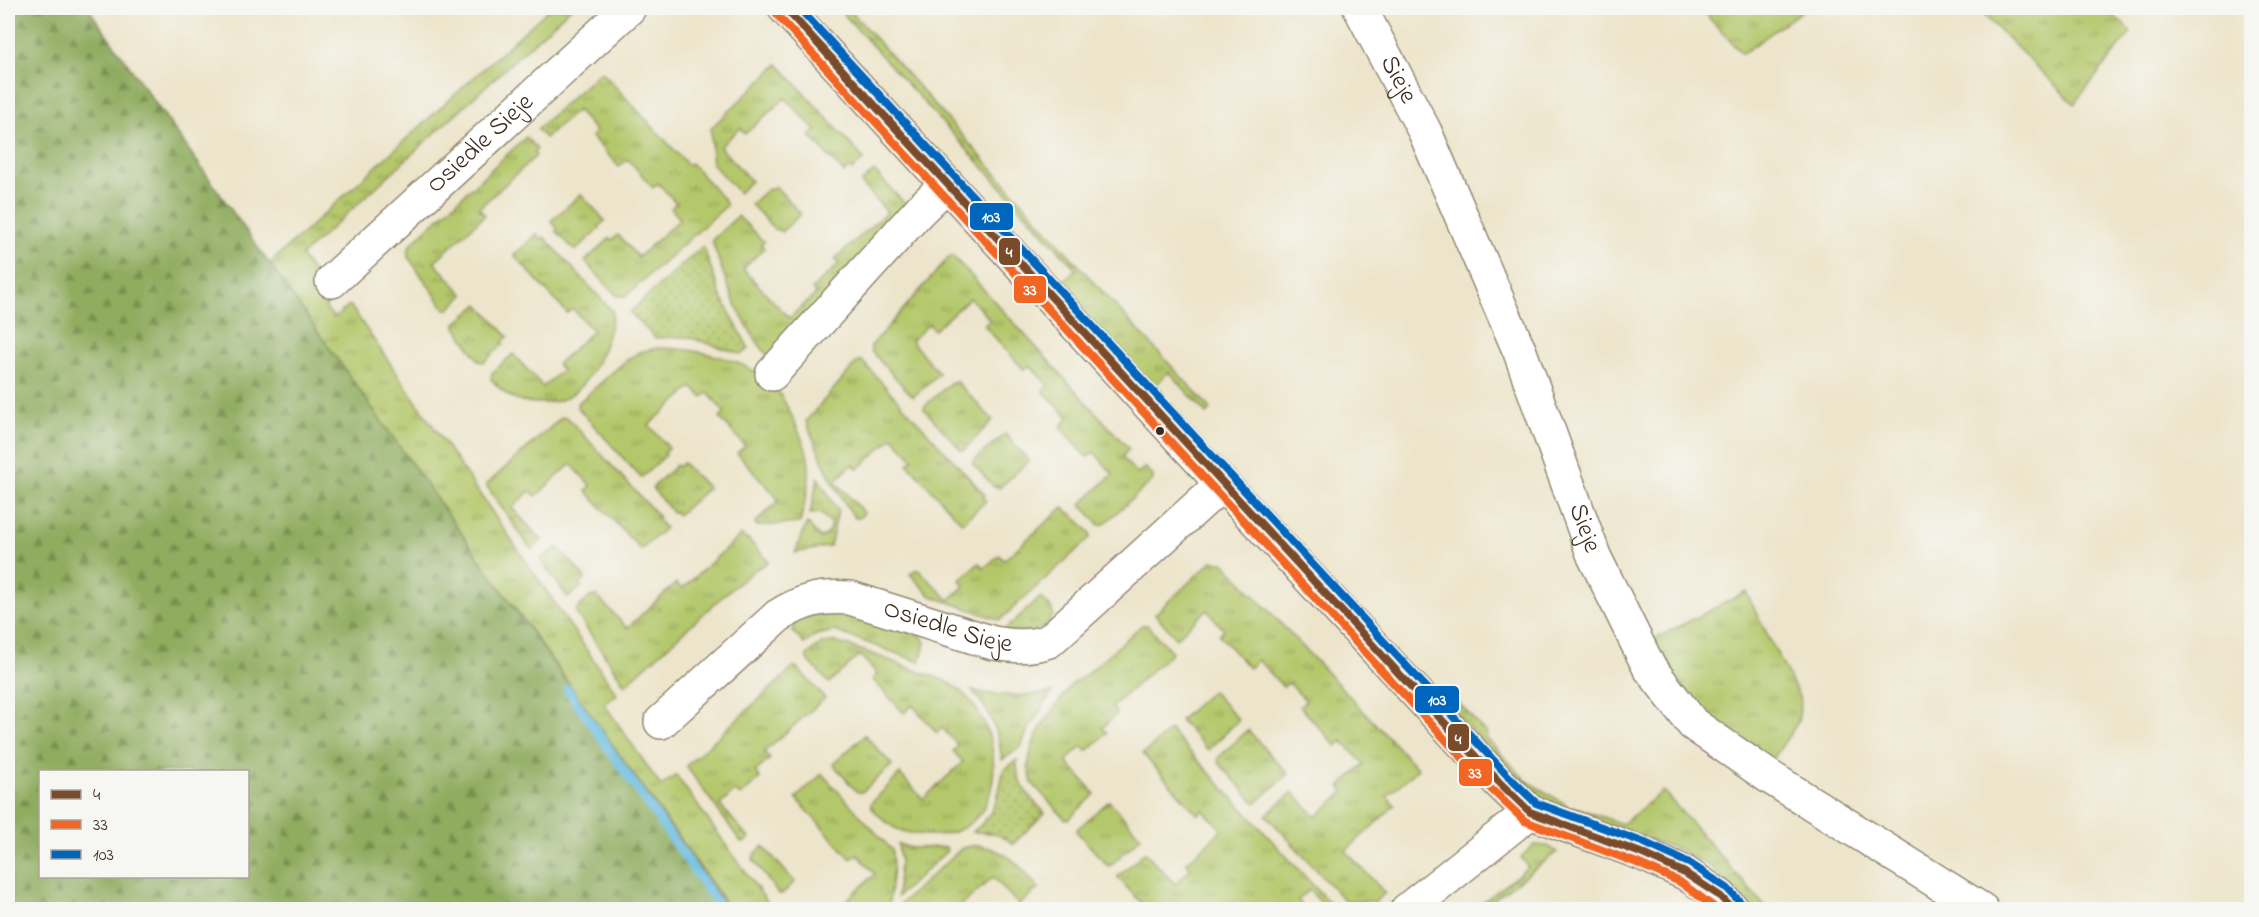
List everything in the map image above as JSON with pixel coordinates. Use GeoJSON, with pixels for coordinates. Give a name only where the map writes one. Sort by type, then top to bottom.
{"type":"FeatureCollection","features":[{"type":"Feature","properties":{"kind":"street","name":"Osiedle Sieje"},"geometry":{"type":"LineString","coordinates":[[332,281],[629,8]]}},
{"type":"Feature","properties":{"kind":"street"},"geometry":{"type":"LineString","coordinates":[[785,8],[1222,484],[1492,775],[1530,812],[1641,853],[1685,873],[1720,896],[1733,909]]}},
{"type":"Feature","properties":{"kind":"street","name":"Sieje"},"geometry":{"type":"LineString","coordinates":[[1360,8],[1425,132],[1520,352],[1594,556],[1649,667],[1693,724],[1768,776],[1982,909]]}},
{"type":"Feature","properties":{"kind":"street"},"geometry":{"type":"LineString","coordinates":[[772,374],[920,210],[947,184]]}},
{"type":"Feature","properties":{"kind":"street","name":"Osiedle Sieje"},"geometry":{"type":"LineString","coordinates":[[661,722],[778,616],[794,606],[827,596],[850,598],[993,643],[1015,647],[1034,646],[1048,641],[1222,484]]}},
{"type":"Feature","properties":{"kind":"street"},"geometry":{"type":"LineString","coordinates":[[1407,909],[1530,812]]}},
{"type":"Feature","properties":{"kind":"green space"},"geometry":{"type":"Polygon","coordinates":[[[8,8],[88,8],[728,909],[8,909],[8,8]]]}},
{"type":"Feature","properties":{"kind":"green space"},"geometry":{"type":"Polygon","coordinates":[[[550,8],[571,8],[301,256],[333,300],[325,307],[334,318],[350,305],[617,694],[604,704],[661,786],[676,775],[772,909],[730,909],[269,264],[550,8]]]}},
{"type":"Feature","properties":{"kind":"green space"},"geometry":{"type":"Polygon","coordinates":[[[838,8],[848,8],[1211,409],[1207,414],[1169,372],[1153,387],[1060,288],[1061,283],[1076,269],[838,8]]]}},
{"type":"Feature","properties":{"kind":"green space"},"geometry":{"type":"Polygon","coordinates":[[[1700,8],[1806,8],[1742,54],[1700,8]]]}},
{"type":"Feature","properties":{"kind":"green space"},"geometry":{"type":"Polygon","coordinates":[[[1977,8],[2106,8],[2131,32],[2074,104],[1977,8]]]}},
{"type":"Feature","properties":{"kind":"green space"},"geometry":{"type":"Polygon","coordinates":[[[778,64],[864,159],[852,170],[850,168],[844,173],[810,136],[816,131],[785,98],[745,134],[740,128],[720,147],[751,181],[739,193],[712,164],[711,128],[778,64]]]}},
{"type":"Feature","properties":{"kind":"green space"},"geometry":{"type":"Polygon","coordinates":[[[601,71],[688,165],[691,163],[726,202],[726,206],[626,296],[617,296],[585,261],[610,238],[612,240],[618,235],[638,257],[680,219],[671,208],[676,203],[658,183],[653,188],[628,159],[619,167],[591,136],[596,132],[577,110],[545,138],[537,129],[601,71]]]}},
{"type":"Feature","properties":{"kind":"green space"},"geometry":{"type":"Polygon","coordinates":[[[526,137],[537,149],[534,153],[536,156],[479,208],[485,215],[434,262],[464,295],[449,309],[445,309],[408,257],[409,247],[526,137]]]}},
{"type":"Feature","properties":{"kind":"green space"},"geometry":{"type":"Polygon","coordinates":[[[874,171],[907,206],[772,361],[751,332],[735,304],[712,240],[738,216],[764,242],[761,245],[764,248],[743,269],[789,318],[816,294],[812,289],[839,264],[835,259],[887,212],[861,183],[874,171]]]}},
{"type":"Feature","properties":{"kind":"green space"},"geometry":{"type":"Polygon","coordinates":[[[775,186],[801,214],[781,232],[775,230],[751,204],[775,186]]]}},
{"type":"Feature","properties":{"kind":"green space"},"geometry":{"type":"Polygon","coordinates":[[[581,194],[605,221],[575,251],[556,231],[558,229],[551,221],[581,194]]]}},
{"type":"Feature","properties":{"kind":"green space"},"geometry":{"type":"Polygon","coordinates":[[[537,234],[541,239],[544,237],[613,312],[603,350],[590,375],[572,394],[561,400],[546,403],[517,400],[506,394],[491,379],[492,373],[513,354],[543,387],[562,370],[557,364],[593,331],[573,309],[567,313],[514,255],[537,234]]]}},
{"type":"Feature","properties":{"kind":"green space"},"geometry":{"type":"Polygon","coordinates":[[[703,246],[720,294],[749,349],[741,354],[688,337],[655,338],[630,312],[703,246]]]}},
{"type":"Feature","properties":{"kind":"green space"},"geometry":{"type":"Polygon","coordinates":[[[950,256],[953,256],[1129,449],[1122,457],[1137,474],[1145,467],[1153,476],[1153,480],[1103,525],[1099,525],[1081,504],[1113,474],[1094,452],[1087,457],[1060,427],[1069,418],[1043,391],[1048,386],[1030,365],[1024,370],[984,325],[990,320],[970,298],[934,330],[929,324],[911,341],[939,373],[913,397],[871,351],[871,346],[950,256]]]}},
{"type":"Feature","properties":{"kind":"green space"},"geometry":{"type":"Polygon","coordinates":[[[479,304],[508,337],[502,342],[504,344],[484,362],[479,361],[456,327],[456,323],[479,304]]]}},
{"type":"Feature","properties":{"kind":"green space"},"geometry":{"type":"Polygon","coordinates":[[[657,348],[687,350],[734,361],[762,376],[777,389],[796,425],[808,457],[809,482],[800,523],[757,526],[755,523],[779,500],[737,453],[745,446],[720,418],[725,413],[708,393],[702,397],[692,387],[649,425],[669,448],[664,453],[666,455],[641,478],[578,408],[577,404],[624,362],[639,352],[657,348]]]}},
{"type":"Feature","properties":{"kind":"green space"},"geometry":{"type":"Polygon","coordinates":[[[858,361],[862,361],[985,495],[983,497],[986,501],[962,523],[908,464],[913,459],[893,437],[858,469],[853,464],[835,481],[864,513],[859,518],[855,518],[847,507],[816,447],[806,421],[858,361]]]}},
{"type":"Feature","properties":{"kind":"green space"},"geometry":{"type":"Polygon","coordinates":[[[956,381],[993,420],[964,450],[961,450],[924,409],[951,382],[953,384],[956,381]]]}},
{"type":"Feature","properties":{"kind":"green space"},"geometry":{"type":"Polygon","coordinates":[[[562,417],[567,417],[659,517],[657,519],[665,528],[641,550],[586,491],[591,486],[571,464],[536,496],[530,491],[512,508],[542,540],[533,549],[530,548],[486,485],[562,417]]]}},
{"type":"Feature","properties":{"kind":"green space"},"geometry":{"type":"Polygon","coordinates":[[[1005,434],[1029,461],[999,488],[997,485],[994,487],[973,464],[973,461],[1005,434]]]}},
{"type":"Feature","properties":{"kind":"green space"},"geometry":{"type":"Polygon","coordinates":[[[683,463],[708,488],[678,515],[673,513],[652,488],[676,465],[678,467],[683,463]]]}},
{"type":"Feature","properties":{"kind":"green space"},"geometry":{"type":"Polygon","coordinates":[[[818,478],[838,511],[830,546],[795,553],[807,523],[820,538],[828,534],[831,523],[820,513],[810,514],[818,478]]]}},
{"type":"Feature","properties":{"kind":"green space"},"geometry":{"type":"Polygon","coordinates":[[[1063,507],[1090,533],[1090,538],[1000,620],[931,596],[910,574],[919,570],[949,600],[964,586],[960,580],[979,563],[984,568],[999,555],[1004,560],[1063,507]]]}},
{"type":"Feature","properties":{"kind":"green space"},"geometry":{"type":"Polygon","coordinates":[[[741,535],[748,539],[769,562],[756,569],[725,594],[625,685],[576,613],[577,609],[591,596],[593,598],[596,595],[627,628],[676,583],[682,589],[741,535]]]}},
{"type":"Feature","properties":{"kind":"green space"},"geometry":{"type":"Polygon","coordinates":[[[558,547],[586,579],[580,584],[582,586],[568,598],[542,562],[542,558],[558,547]]]}},
{"type":"Feature","properties":{"kind":"green space"},"geometry":{"type":"Polygon","coordinates":[[[1212,561],[1223,562],[1418,769],[1387,796],[1395,805],[1346,851],[1385,893],[1375,902],[1344,900],[1266,815],[1293,792],[1316,817],[1344,792],[1340,786],[1364,764],[1342,741],[1336,746],[1300,706],[1306,701],[1289,683],[1283,687],[1258,660],[1249,668],[1219,635],[1224,630],[1207,610],[1176,638],[1155,614],[1212,561]]]}},
{"type":"Feature","properties":{"kind":"green space"},"geometry":{"type":"Polygon","coordinates":[[[1746,592],[1801,701],[1798,722],[1772,761],[1703,717],[1650,641],[1746,592]]]}},
{"type":"Feature","properties":{"kind":"green space"},"geometry":{"type":"Polygon","coordinates":[[[1041,597],[1051,608],[1053,614],[1049,623],[1038,630],[1002,632],[1041,597]]]}},
{"type":"Feature","properties":{"kind":"green space"},"geometry":{"type":"Polygon","coordinates":[[[843,612],[922,636],[925,643],[920,662],[835,631],[816,635],[804,644],[793,632],[794,624],[814,614],[843,612]]]}},
{"type":"Feature","properties":{"kind":"green space"},"geometry":{"type":"Polygon","coordinates":[[[1142,625],[1147,625],[1172,652],[1112,707],[1117,714],[1102,728],[1107,733],[1087,751],[1082,746],[1066,761],[1095,794],[1069,819],[1065,819],[1032,783],[1028,766],[1032,746],[1041,727],[1071,685],[1087,674],[1142,625]]]}},
{"type":"Feature","properties":{"kind":"green space"},"geometry":{"type":"Polygon","coordinates":[[[834,642],[946,681],[972,704],[985,726],[992,751],[993,777],[987,801],[974,820],[954,832],[916,834],[895,828],[883,820],[871,807],[871,803],[900,774],[923,799],[963,762],[953,751],[958,746],[942,728],[937,733],[912,705],[904,713],[872,679],[877,674],[860,655],[829,683],[807,659],[807,655],[822,643],[834,642]]]}},
{"type":"Feature","properties":{"kind":"green space"},"geometry":{"type":"Polygon","coordinates":[[[794,667],[825,698],[764,752],[770,759],[755,772],[760,778],[741,796],[735,791],[720,805],[749,838],[741,842],[686,766],[794,667]]]}},
{"type":"Feature","properties":{"kind":"green space"},"geometry":{"type":"Polygon","coordinates":[[[972,690],[1012,696],[1052,692],[1028,729],[1021,747],[1002,760],[993,722],[972,690]]]}},
{"type":"Feature","properties":{"kind":"green space"},"geometry":{"type":"Polygon","coordinates":[[[1447,690],[1487,734],[1486,738],[1527,781],[1567,805],[1565,811],[1534,794],[1442,700],[1442,695],[1447,690]]]}},
{"type":"Feature","properties":{"kind":"green space"},"geometry":{"type":"Polygon","coordinates":[[[1212,691],[1239,720],[1208,750],[1180,720],[1212,691]]]}},
{"type":"Feature","properties":{"kind":"green space"},"geometry":{"type":"Polygon","coordinates":[[[1170,730],[1335,909],[1327,909],[1309,890],[1298,900],[1305,909],[1147,909],[1118,878],[1145,852],[1175,884],[1191,869],[1186,863],[1222,830],[1203,810],[1198,815],[1143,754],[1170,730]]]}},
{"type":"Feature","properties":{"kind":"green space"},"geometry":{"type":"Polygon","coordinates":[[[1248,730],[1288,774],[1257,802],[1254,802],[1219,763],[1218,758],[1248,730]]]}},
{"type":"Feature","properties":{"kind":"green space"},"geometry":{"type":"Polygon","coordinates":[[[865,735],[892,765],[862,792],[857,792],[833,764],[865,735]]]}},
{"type":"Feature","properties":{"kind":"green space"},"geometry":{"type":"Polygon","coordinates":[[[1017,760],[1021,783],[1029,796],[1045,813],[1013,844],[1004,837],[994,834],[972,832],[986,820],[990,813],[1000,789],[1003,771],[1017,760]]]}},
{"type":"Feature","properties":{"kind":"green space"},"geometry":{"type":"Polygon","coordinates":[[[822,774],[892,850],[893,867],[889,903],[882,909],[841,909],[839,907],[875,874],[857,854],[851,859],[796,798],[822,774]]]}},
{"type":"Feature","properties":{"kind":"green space"},"geometry":{"type":"Polygon","coordinates":[[[1663,791],[1767,909],[1757,909],[1710,867],[1680,850],[1570,812],[1575,807],[1622,824],[1663,791]]]}},
{"type":"Feature","properties":{"kind":"green space"},"geometry":{"type":"Polygon","coordinates":[[[1109,801],[1141,837],[1110,866],[1077,832],[1077,829],[1109,801]]]}},
{"type":"Feature","properties":{"kind":"green space"},"geometry":{"type":"Polygon","coordinates":[[[898,844],[911,848],[946,847],[947,851],[897,897],[900,860],[898,844]]]}},
{"type":"Feature","properties":{"kind":"green space"},"geometry":{"type":"Polygon","coordinates":[[[978,845],[1006,855],[1039,888],[1019,905],[993,877],[957,909],[895,909],[962,848],[978,845]]]}},
{"type":"Feature","properties":{"kind":"green space"},"geometry":{"type":"Polygon","coordinates":[[[1534,845],[1548,846],[1557,852],[1481,909],[1474,909],[1528,867],[1521,857],[1534,845]]]}},
{"type":"Feature","properties":{"kind":"green space"},"geometry":{"type":"Polygon","coordinates":[[[763,846],[795,882],[782,894],[778,894],[753,859],[763,846]]]}},
{"type":"Feature","properties":{"kind":"waterway"},"geometry":{"type":"LineString","coordinates":[[567,689],[722,910]]}},
{"type":"Feature","properties":{"kind":"transit line","name":"4"},"geometry":{"type":"LineString","coordinates":[[785,8],[1499,782],[1530,812],[1641,853],[1685,873],[1720,896],[1733,910]]}},
{"type":"Feature","properties":{"kind":"transit line","name":"103"},"geometry":{"type":"LineString","coordinates":[[799,8],[1507,775],[1536,803],[1645,843],[1689,863],[1727,888],[1741,903]]}},
{"type":"Feature","properties":{"kind":"transit line","name":"33"},"geometry":{"type":"LineString","coordinates":[[777,15],[1491,789],[1525,821],[1637,863],[1680,882],[1718,910]]}}]}
